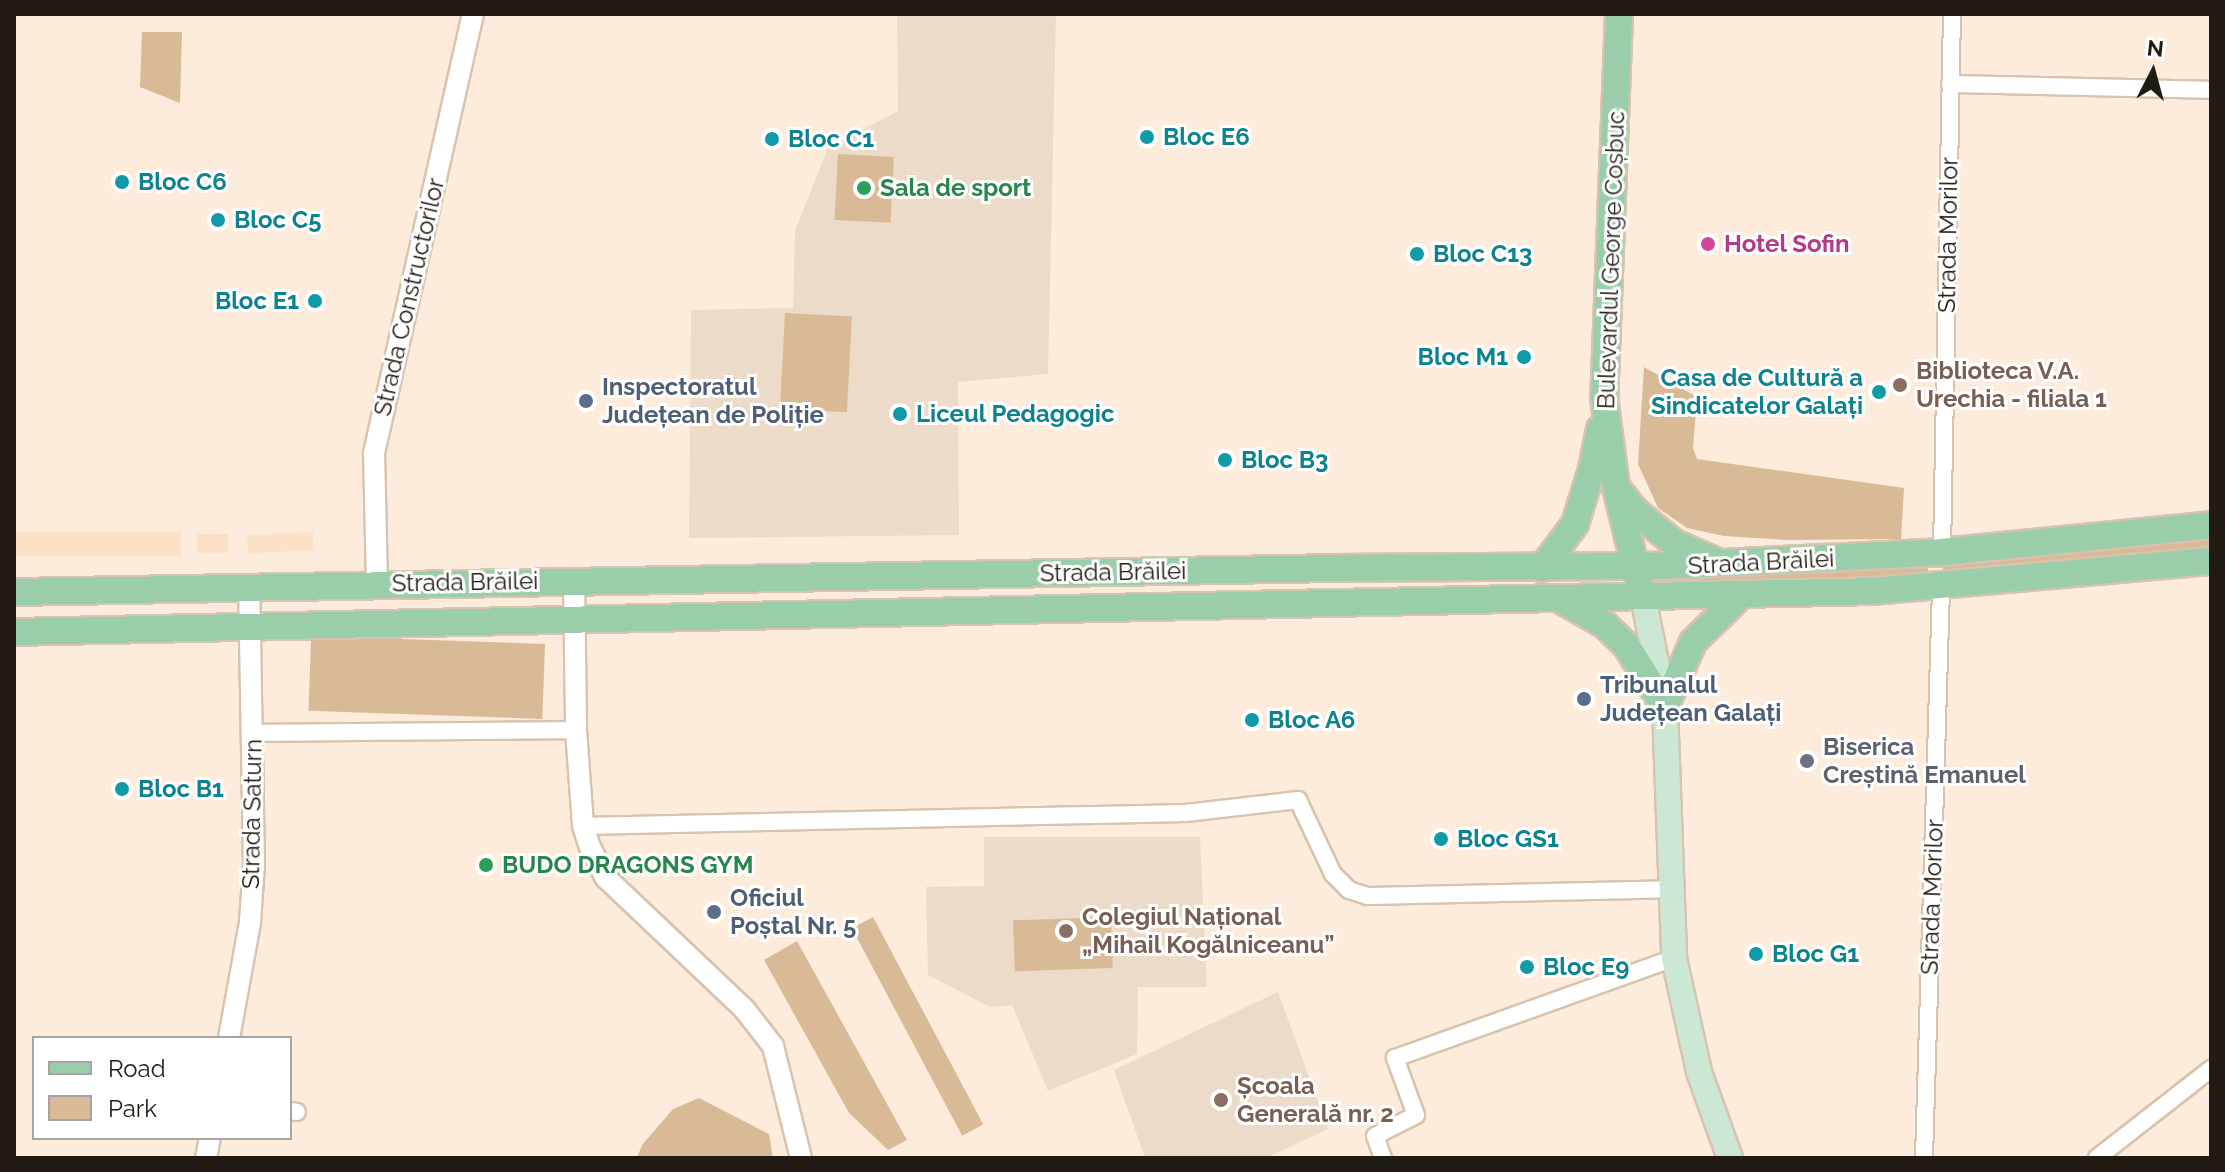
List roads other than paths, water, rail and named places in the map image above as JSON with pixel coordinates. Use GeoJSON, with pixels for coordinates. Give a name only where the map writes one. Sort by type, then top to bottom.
{"type":"FeatureCollection","features":[{"type":"Feature","properties":{"kind":"main road","name":"Bulevardul George Coșbuc"},"geometry":{"type":"LineString","coordinates":[[1619,14],[1604,397],[1616,487],[1643,597]]}},
{"type":"Feature","properties":{"kind":"main road"},"geometry":{"type":"LineString","coordinates":[[1542,568],[1575,524],[1592,469],[1604,397]]}},
{"type":"Feature","properties":{"kind":"main road"},"geometry":{"type":"LineString","coordinates":[[1616,487],[1634,510],[1674,543],[1713,560],[1736,564]]}},
{"type":"Feature","properties":{"kind":"main road","name":"Strada Brăilei"},"geometry":{"type":"LineString","coordinates":[[14,592],[574,580],[1736,564],[1942,552],[2211,525]]}},
{"type":"Feature","properties":{"kind":"main road","name":"Strada Brăilei"},"geometry":{"type":"LineString","coordinates":[[14,632],[575,618],[1563,601],[1941,588],[2211,561]]}},
{"type":"Feature","properties":{"kind":"main road"},"geometry":{"type":"LineString","coordinates":[[1665,707],[1693,642],[1741,595]]}},
{"type":"Feature","properties":{"kind":"main road"},"geometry":{"type":"LineString","coordinates":[[1643,597],[1665,707],[1674,958],[1699,1072],[1730,1158]]}},
{"type":"Feature","properties":{"kind":"main road"},"geometry":{"type":"LineString","coordinates":[[1563,601],[1605,625],[1626,645],[1665,707]]}},
{"type":"Feature","properties":{"kind":"street","name":"Strada Constructorilor"},"geometry":{"type":"LineString","coordinates":[[377,584],[374,453],[473,14]]}},
{"type":"Feature","properties":{"kind":"street","name":"Strada Morilor"},"geometry":{"type":"LineString","coordinates":[[1942,552],[1952,14]]}},
{"type":"Feature","properties":{"kind":"street"},"geometry":{"type":"LineString","coordinates":[[1950,84],[2211,90]]}},
{"type":"Feature","properties":{"kind":"street"},"geometry":{"type":"LineString","coordinates":[[574,580],[576,730],[583,826],[605,877],[745,1010],[773,1046],[801,1158]]}},
{"type":"Feature","properties":{"kind":"street","name":"Strada Saturn"},"geometry":{"type":"LineString","coordinates":[[229,1036],[250,922],[253,733],[249,587]]}},
{"type":"Feature","properties":{"kind":"street","name":"Strada Morilor"},"geometry":{"type":"LineString","coordinates":[[1924,1158],[1941,588]]}},
{"type":"Feature","properties":{"kind":"street"},"geometry":{"type":"LineString","coordinates":[[253,733],[576,730]]}},
{"type":"Feature","properties":{"kind":"street"},"geometry":{"type":"LineString","coordinates":[[583,826],[1186,813],[1298,800],[1333,874],[1349,890],[1367,896],[1672,889]]}},
{"type":"Feature","properties":{"kind":"street"},"geometry":{"type":"LineString","coordinates":[[1383,1158],[1375,1136],[1416,1115],[1395,1058],[1674,958]]}},
{"type":"Feature","properties":{"kind":"street"},"geometry":{"type":"LineString","coordinates":[[2097,1158],[2210,1070]]}},
{"type":"Feature","properties":{"kind":"place","name":"Bloc E6"},"geometry":{"type":"Point","coordinates":[1147,137]}},
{"type":"Feature","properties":{"kind":"place","name":"Bloc C1"},"geometry":{"type":"Point","coordinates":[772,139]}},
{"type":"Feature","properties":{"kind":"place","name":"Bloc C6"},"geometry":{"type":"Point","coordinates":[122,182]}},
{"type":"Feature","properties":{"kind":"place","name":"Sala de sport"},"geometry":{"type":"Point","coordinates":[864,188]}},
{"type":"Feature","properties":{"kind":"place","name":"Bloc C5"},"geometry":{"type":"Point","coordinates":[218,220]}},
{"type":"Feature","properties":{"kind":"place","name":"Hotel Sofin"},"geometry":{"type":"Point","coordinates":[1708,244]}},
{"type":"Feature","properties":{"kind":"place","name":"Bloc C13"},"geometry":{"type":"Point","coordinates":[1417,254]}},
{"type":"Feature","properties":{"kind":"place","name":"Bloc E1"},"geometry":{"type":"Point","coordinates":[315,301]}},
{"type":"Feature","properties":{"kind":"place","name":"Bloc M1"},"geometry":{"type":"Point","coordinates":[1524,357]}},
{"type":"Feature","properties":{"kind":"place","name":"Biblioteca V.A. Urechia - filiala 1"},"geometry":{"type":"Point","coordinates":[1900,385]}},
{"type":"Feature","properties":{"kind":"place","name":"Casa de Cultură a Sindicatelor Galați"},"geometry":{"type":"Point","coordinates":[1879,392]}},
{"type":"Feature","properties":{"kind":"place","name":"Inspectoratul Județean de Poliție"},"geometry":{"type":"Point","coordinates":[586,401]}},
{"type":"Feature","properties":{"kind":"place","name":"Liceul Pedagogic"},"geometry":{"type":"Point","coordinates":[900,414]}},
{"type":"Feature","properties":{"kind":"place","name":"Bloc B3"},"geometry":{"type":"Point","coordinates":[1225,460]}},
{"type":"Feature","properties":{"kind":"place","name":"Tribunalul Județean Galați"},"geometry":{"type":"Point","coordinates":[1584,699]}},
{"type":"Feature","properties":{"kind":"place","name":"Bloc A6"},"geometry":{"type":"Point","coordinates":[1252,720]}},
{"type":"Feature","properties":{"kind":"place","name":"Biserica Creștină Emanuel"},"geometry":{"type":"Point","coordinates":[1807,761]}},
{"type":"Feature","properties":{"kind":"place","name":"Bloc B1"},"geometry":{"type":"Point","coordinates":[122,789]}},
{"type":"Feature","properties":{"kind":"place","name":"Bloc GS1"},"geometry":{"type":"Point","coordinates":[1441,839]}},
{"type":"Feature","properties":{"kind":"place","name":"BUDO DRAGONS GYM"},"geometry":{"type":"Point","coordinates":[486,865]}},
{"type":"Feature","properties":{"kind":"place","name":"Oficiul Poștal Nr. 5"},"geometry":{"type":"Point","coordinates":[714,912]}},
{"type":"Feature","properties":{"kind":"place","name":"Colegiul Național „Mihail Kogălniceanu”"},"geometry":{"type":"Point","coordinates":[1066,931]}},
{"type":"Feature","properties":{"kind":"place","name":"Bloc G1"},"geometry":{"type":"Point","coordinates":[1756,954]}},
{"type":"Feature","properties":{"kind":"place","name":"Bloc E9"},"geometry":{"type":"Point","coordinates":[1527,967]}},
{"type":"Feature","properties":{"kind":"place","name":"Școala Generală nr. 2"},"geometry":{"type":"Point","coordinates":[1221,1100]}}]}
